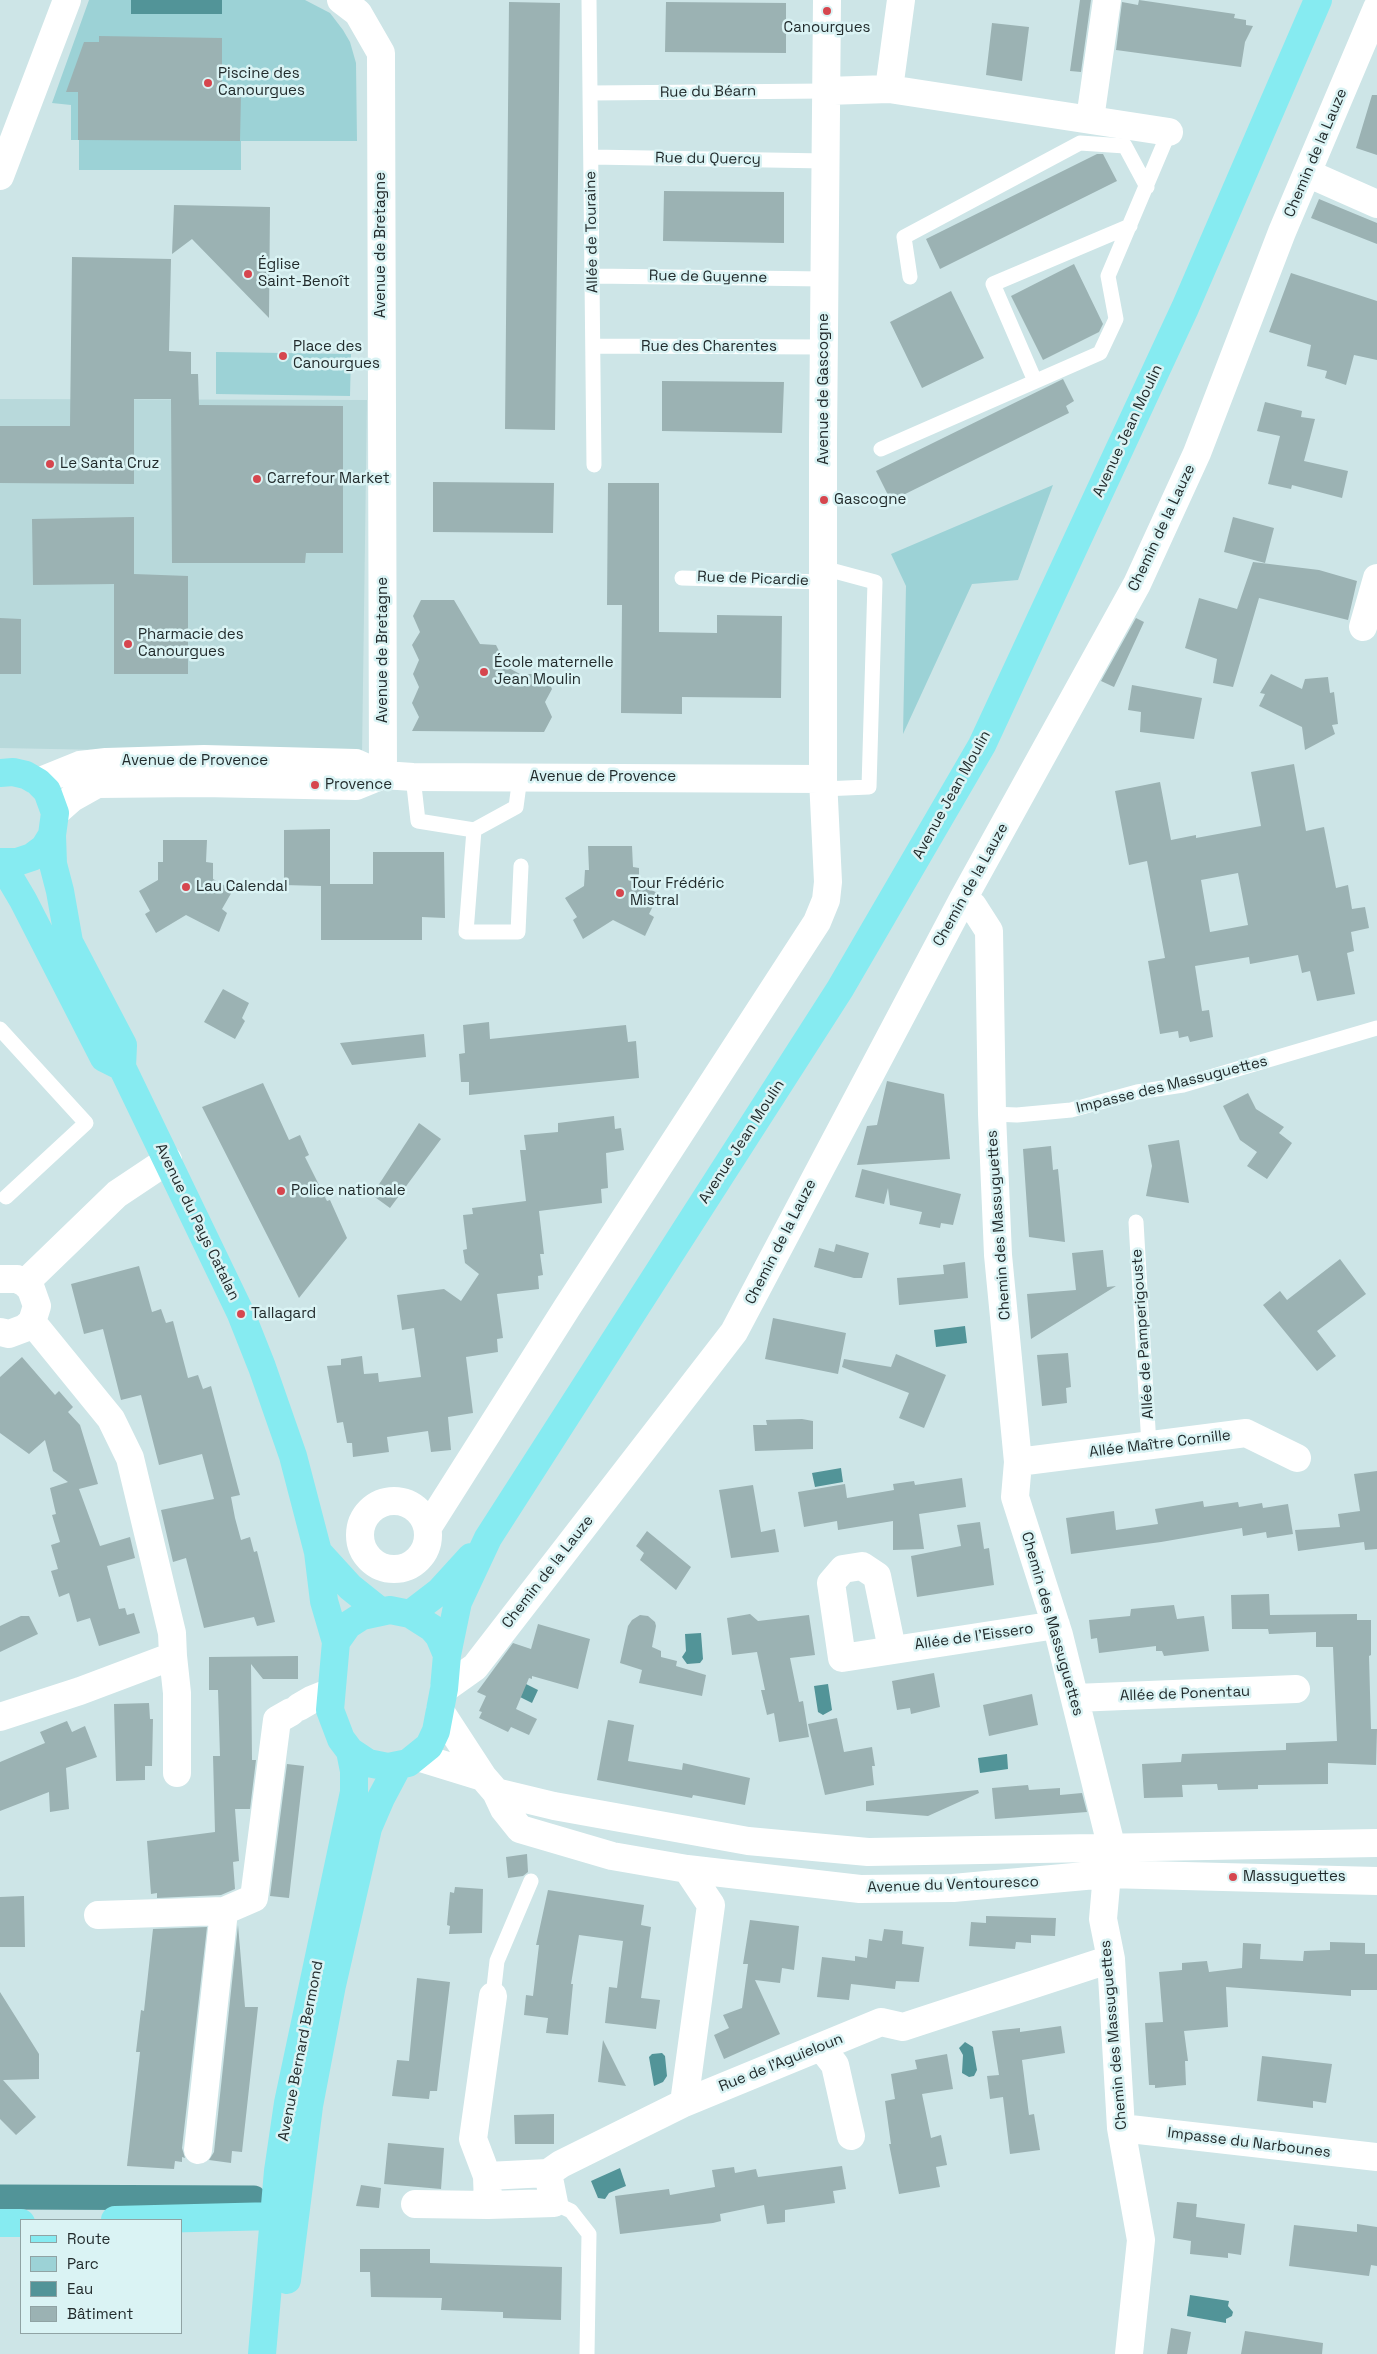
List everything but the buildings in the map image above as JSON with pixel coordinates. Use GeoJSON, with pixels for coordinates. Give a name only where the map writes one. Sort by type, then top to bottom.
{"type":"FeatureCollection","features":[{"type":"Feature","properties":{"kind":"main road","name":"Avenue Jean Moulin"},"geometry":{"type":"LineString","coordinates":[[446,1655],[458,1602],[488,1538],[840,989],[982,746],[1181,316],[1318,0]]}},
{"type":"Feature","properties":{"kind":"main road"},"geometry":{"type":"LineString","coordinates":[[0,773],[13,772],[26,775],[38,782],[46,791],[53,824],[44,848],[32,857],[17,862],[1,862]]}},
{"type":"Feature","properties":{"kind":"main road","name":"Avenue du Pays Catalan"},"geometry":{"type":"LineString","coordinates":[[53,824],[53,864],[69,942],[123,1045],[122,1067],[241,1314],[262,1367],[293,1456],[318,1552],[324,1601],[336,1642]]}},
{"type":"Feature","properties":{"kind":"main road"},"geometry":{"type":"LineString","coordinates":[[1,862],[23,900],[104,1058],[122,1067]]}},
{"type":"Feature","properties":{"kind":"main road","name":"Avenue Jean Moulin"},"geometry":{"type":"LineString","coordinates":[[410,1614],[440,1591],[488,1538]]}},
{"type":"Feature","properties":{"kind":"main road","name":"Avenue du Pays Catalan"},"geometry":{"type":"LineString","coordinates":[[318,1552],[350,1587],[380,1612]]}},
{"type":"Feature","properties":{"kind":"main road"},"geometry":{"type":"LineString","coordinates":[[390,1610],[410,1614],[432,1628],[439,1636],[446,1655],[442,1700],[436,1731],[429,1746],[408,1761],[377,1766],[360,1759],[350,1751],[341,1739],[330,1710],[336,1642],[348,1625],[362,1616],[390,1610]]}},
{"type":"Feature","properties":{"kind":"main road","name":"Avenue Bernard Bermond"},"geometry":{"type":"LineString","coordinates":[[262,2354],[278,2171],[288,2103],[354,1792],[354,1771],[350,1751]]}},
{"type":"Feature","properties":{"kind":"main road","name":"Avenue Bernard Bermond"},"geometry":{"type":"LineString","coordinates":[[277,2354],[309,2106],[332,1985],[368,1828],[381,1798],[408,1761]]}},
{"type":"Feature","properties":{"kind":"main road"},"geometry":{"type":"LineString","coordinates":[[155,2219],[275,2216]]}},
{"type":"Feature","properties":{"kind":"main road"},"geometry":{"type":"LineString","coordinates":[[0,2223],[20,2223]]}},
{"type":"Feature","properties":{"kind":"street"},"geometry":{"type":"LineString","coordinates":[[0,176],[67,0]]}},
{"type":"Feature","properties":{"kind":"street","name":"Avenue de Bretagne"},"geometry":{"type":"LineString","coordinates":[[341,0],[358,13],[381,53],[382,775]]}},
{"type":"Feature","properties":{"kind":"street","name":"Avenue de Gascogne"},"geometry":{"type":"LineString","coordinates":[[428,1527],[562,1314],[816,922],[826,900],[828,882],[823,784],[823,575],[827,0]]}},
{"type":"Feature","properties":{"kind":"street"},"geometry":{"type":"LineString","coordinates":[[889,90],[901,0]]}},
{"type":"Feature","properties":{"kind":"street"},"geometry":{"type":"LineString","coordinates":[[1090,119],[1108,0]]}},
{"type":"Feature","properties":{"kind":"street","name":"Chemin de la Lauze"},"geometry":{"type":"LineString","coordinates":[[442,1700],[475,1667],[734,1332],[963,898],[1138,584],[1197,454],[1308,173],[1377,8]]}},
{"type":"Feature","properties":{"kind":"street"},"geometry":{"type":"LineString","coordinates":[[826,91],[889,90],[1169,132]]}},
{"type":"Feature","properties":{"kind":"street"},"geometry":{"type":"LineString","coordinates":[[1308,173],[1377,204]]}},
{"type":"Feature","properties":{"kind":"street"},"geometry":{"type":"LineString","coordinates":[[1363,627],[1377,578]]}},
{"type":"Feature","properties":{"kind":"street","name":"Avenue de Provence"},"geometry":{"type":"LineString","coordinates":[[38,782],[80,765],[116,761],[204,759],[356,763],[382,775],[413,777],[520,777],[823,784]]}},
{"type":"Feature","properties":{"kind":"street","name":"Avenue de Provence"},"geometry":{"type":"LineString","coordinates":[[53,824],[72,798],[97,784],[202,783],[356,786],[382,775]]}},
{"type":"Feature","properties":{"kind":"street","name":"Chemin des Massuguettes"},"geometry":{"type":"LineString","coordinates":[[963,898],[973,906],[989,931],[992,1114],[998,1254],[1018,1462],[1015,1498],[1056,1625],[1075,1698],[1110,1861],[1103,1919],[1111,1959],[1121,2128],[1140,2240],[1129,2354]]}},
{"type":"Feature","properties":{"kind":"street"},"geometry":{"type":"LineString","coordinates":[[0,1332],[18,1332],[32,1322],[36,1314],[35,1297],[12,1281],[117,1194],[168,1160]]}},
{"type":"Feature","properties":{"kind":"street"},"geometry":{"type":"LineString","coordinates":[[32,1322],[111,1418],[130,1458],[172,1633],[177,1693],[177,1773]]}},
{"type":"Feature","properties":{"kind":"street","name":"Allée Maître Cornille"},"geometry":{"type":"LineString","coordinates":[[1018,1462],[1246,1434],[1297,1458]]}},
{"type":"Feature","properties":{"kind":"street","name":"Allée de l'Eissero"},"geometry":{"type":"LineString","coordinates":[[892,1649],[1056,1625]]}},
{"type":"Feature","properties":{"kind":"street"},"geometry":{"type":"LineString","coordinates":[[0,1717],[80,1691],[173,1656]]}},
{"type":"Feature","properties":{"kind":"street","name":"Allée de Ponentau"},"geometry":{"type":"LineString","coordinates":[[1075,1698],[1296,1689]]}},
{"type":"Feature","properties":{"kind":"street"},"geometry":{"type":"LineString","coordinates":[[98,1915],[224,1911],[254,1898],[277,1720],[331,1692]]}},
{"type":"Feature","properties":{"kind":"street","name":"Avenue du Ventouresco"},"geometry":{"type":"LineString","coordinates":[[442,1700],[504,1809],[520,1829],[612,1856],[687,1869],[860,1889],[953,1888],[1110,1861],[1377,1843]]}},
{"type":"Feature","properties":{"kind":"street","name":"Avenue du Ventouresco"},"geometry":{"type":"LineString","coordinates":[[408,1761],[489,1784],[554,1806],[748,1841],[868,1852],[1110,1861],[1377,1881]]}},
{"type":"Feature","properties":{"kind":"street"},"geometry":{"type":"LineString","coordinates":[[684,2104],[710,1905],[687,1869]]}},
{"type":"Feature","properties":{"kind":"street"},"geometry":{"type":"LineString","coordinates":[[198,2150],[224,1911]]}},
{"type":"Feature","properties":{"kind":"street","name":"Rue de l'Aguieloun"},"geometry":{"type":"LineString","coordinates":[[548,2173],[561,2164],[684,2104],[881,2022],[903,2027],[1111,1959]]}},
{"type":"Feature","properties":{"kind":"street"},"geometry":{"type":"LineString","coordinates":[[488,2205],[487,2176],[473,2139],[493,1996]]}},
{"type":"Feature","properties":{"kind":"street"},"geometry":{"type":"LineString","coordinates":[[821,2047],[835,2065],[851,2136]]}},
{"type":"Feature","properties":{"kind":"street","name":"Impasse du Narbounes"},"geometry":{"type":"LineString","coordinates":[[1121,2128],[1377,2157]]}},
{"type":"Feature","properties":{"kind":"street"},"geometry":{"type":"LineString","coordinates":[[415,2204],[488,2205],[554,2203],[548,2173],[487,2176]]}},
{"type":"Feature","properties":{"kind":"lane","name":"Allée de Touraine"},"geometry":{"type":"LineString","coordinates":[[589,0],[594,465]]}},
{"type":"Feature","properties":{"kind":"lane","name":"Rue du Béarn"},"geometry":{"type":"LineString","coordinates":[[591,94],[826,91]]}},
{"type":"Feature","properties":{"kind":"lane"},"geometry":{"type":"LineString","coordinates":[[881,449],[1100,353],[1116,319],[1108,276],[1169,132]]}},
{"type":"Feature","properties":{"kind":"lane"},"geometry":{"type":"LineString","coordinates":[[910,277],[904,237],[1080,143],[1125,146],[1147,187]]}},
{"type":"Feature","properties":{"kind":"lane","name":"Rue du Quercy"},"geometry":{"type":"LineString","coordinates":[[591,157],[826,160]]}},
{"type":"Feature","properties":{"kind":"lane"},"geometry":{"type":"LineString","coordinates":[[1035,381],[993,284],[1130,226]]}},
{"type":"Feature","properties":{"kind":"lane","name":"Rue de Guyenne"},"geometry":{"type":"LineString","coordinates":[[593,276],[824,279]]}},
{"type":"Feature","properties":{"kind":"lane","name":"Rue des Charentes"},"geometry":{"type":"LineString","coordinates":[[593,346],[824,347]]}},
{"type":"Feature","properties":{"kind":"lane","name":"Rue de Picardie"},"geometry":{"type":"LineString","coordinates":[[682,578],[823,575],[875,582],[869,787],[823,784]]}},
{"type":"Feature","properties":{"kind":"lane"},"geometry":{"type":"LineString","coordinates":[[413,777],[418,821],[474,830],[516,807],[520,777]]}},
{"type":"Feature","properties":{"kind":"lane"},"geometry":{"type":"LineString","coordinates":[[474,830],[466,932],[518,932],[521,866]]}},
{"type":"Feature","properties":{"kind":"lane","name":"Impasse des Massuguettes"},"geometry":{"type":"LineString","coordinates":[[992,1114],[1017,1115],[1071,1110],[1137,1092],[1183,1085],[1377,1028]]}},
{"type":"Feature","properties":{"kind":"lane"},"geometry":{"type":"LineString","coordinates":[[0,1029],[86,1123],[6,1197]]}},
{"type":"Feature","properties":{"kind":"lane","name":"Allée de Pamperigouste"},"geometry":{"type":"LineString","coordinates":[[1136,1222],[1149,1446]]}},
{"type":"Feature","properties":{"kind":"lane"},"geometry":{"type":"LineString","coordinates":[[493,1996],[497,1960],[531,1880]]}},
{"type":"Feature","properties":{"kind":"lane"},"geometry":{"type":"LineString","coordinates":[[554,2203],[571,2211],[589,2234],[587,2354]]}},
{"type":"Feature","properties":{"kind":"shaded area"},"geometry":{"type":"Polygon","coordinates":[[[0,399],[367,400],[362,755],[0,748],[0,399]]]}},
{"type":"Feature","properties":{"kind":"green space","name":"Piscine des Canourgues"},"geometry":{"type":"Polygon","coordinates":[[[89,0],[305,0],[330,13],[350,42],[356,63],[357,141],[241,141],[241,170],[79,170],[79,140],[71,140],[71,105],[52,103],[89,0]]]}},
{"type":"Feature","properties":{"kind":"green space"},"geometry":{"type":"Polygon","coordinates":[[[216,352],[351,354],[350,396],[216,394],[216,352]]]}},
{"type":"Feature","properties":{"kind":"green space"},"geometry":{"type":"Polygon","coordinates":[[[1053,485],[1018,580],[972,584],[903,734],[906,586],[891,554],[1053,485]]]}},
{"type":"Feature","properties":{"kind":"water"},"geometry":{"type":"Polygon","coordinates":[[[131,0],[222,0],[222,14],[131,14],[131,0]]]}},
{"type":"Feature","properties":{"kind":"water"},"geometry":{"type":"Polygon","coordinates":[[[965,1326],[967,1343],[936,1347],[934,1330],[965,1326]]]}},
{"type":"Feature","properties":{"kind":"water"},"geometry":{"type":"Polygon","coordinates":[[[841,1468],[843,1482],[815,1487],[812,1473],[841,1468]]]}},
{"type":"Feature","properties":{"kind":"water"},"geometry":{"type":"Polygon","coordinates":[[[701,1633],[703,1659],[700,1663],[687,1664],[682,1657],[686,1651],[685,1634],[701,1633]]]}},
{"type":"Feature","properties":{"kind":"water"},"geometry":{"type":"Polygon","coordinates":[[[508,1675],[538,1690],[532,1703],[502,1688],[508,1675]]]}},
{"type":"Feature","properties":{"kind":"water"},"geometry":{"type":"Polygon","coordinates":[[[828,1684],[832,1710],[823,1715],[818,1712],[814,1686],[828,1684]]]}},
{"type":"Feature","properties":{"kind":"water"},"geometry":{"type":"Polygon","coordinates":[[[1007,1754],[1008,1769],[980,1773],[978,1758],[1007,1754]]]}},
{"type":"Feature","properties":{"kind":"water"},"geometry":{"type":"Polygon","coordinates":[[[965,2042],[973,2047],[977,2070],[974,2076],[969,2077],[962,2073],[963,2055],[959,2048],[965,2042]]]}},
{"type":"Feature","properties":{"kind":"water"},"geometry":{"type":"Polygon","coordinates":[[[662,2053],[665,2056],[667,2076],[663,2082],[654,2086],[649,2057],[652,2054],[662,2053]]]}},
{"type":"Feature","properties":{"kind":"water"},"geometry":{"type":"Polygon","coordinates":[[[620,2168],[626,2186],[609,2193],[605,2199],[598,2198],[591,2181],[620,2168]]]}},
{"type":"Feature","properties":{"kind":"water"},"geometry":{"type":"Polygon","coordinates":[[[1190,2295],[1229,2301],[1228,2306],[1233,2312],[1232,2316],[1226,2319],[1226,2323],[1187,2316],[1190,2295]]]}},
{"type":"Feature","properties":{"kind":"waterway"},"geometry":{"type":"LineString","coordinates":[[0,2197],[254,2198]]}},
{"type":"Feature","properties":{"kind":"place","name":"Canourgues"},"geometry":{"type":"Point","coordinates":[827,11]}},
{"type":"Feature","properties":{"kind":"place","name":"Piscine des Canourgues"},"geometry":{"type":"Point","coordinates":[208,83]}},
{"type":"Feature","properties":{"kind":"place","name":"Église Saint-Benoît"},"geometry":{"type":"Point","coordinates":[248,274]}},
{"type":"Feature","properties":{"kind":"place","name":"Place des Canourgues"},"geometry":{"type":"Point","coordinates":[283,356]}},
{"type":"Feature","properties":{"kind":"place","name":"Le Santa Cruz"},"geometry":{"type":"Point","coordinates":[50,464]}},
{"type":"Feature","properties":{"kind":"place","name":"Carrefour Market"},"geometry":{"type":"Point","coordinates":[257,479]}},
{"type":"Feature","properties":{"kind":"place","name":"Gascogne"},"geometry":{"type":"Point","coordinates":[824,500]}},
{"type":"Feature","properties":{"kind":"place","name":"Pharmacie des Canourgues"},"geometry":{"type":"Point","coordinates":[128,644]}},
{"type":"Feature","properties":{"kind":"place","name":"École maternelle Jean Moulin"},"geometry":{"type":"Point","coordinates":[484,672]}},
{"type":"Feature","properties":{"kind":"place","name":"Provence"},"geometry":{"type":"Point","coordinates":[315,785]}},
{"type":"Feature","properties":{"kind":"place","name":"Lau Calendal"},"geometry":{"type":"Point","coordinates":[186,887]}},
{"type":"Feature","properties":{"kind":"place","name":"Tour Frédéric Mistral"},"geometry":{"type":"Point","coordinates":[620,893]}},
{"type":"Feature","properties":{"kind":"place","name":"Police nationale"},"geometry":{"type":"Point","coordinates":[281,1191]}},
{"type":"Feature","properties":{"kind":"place","name":"Tallagard"},"geometry":{"type":"Point","coordinates":[241,1314]}},
{"type":"Feature","properties":{"kind":"place","name":"Massuguettes"},"geometry":{"type":"Point","coordinates":[1233,1877]}}]}
